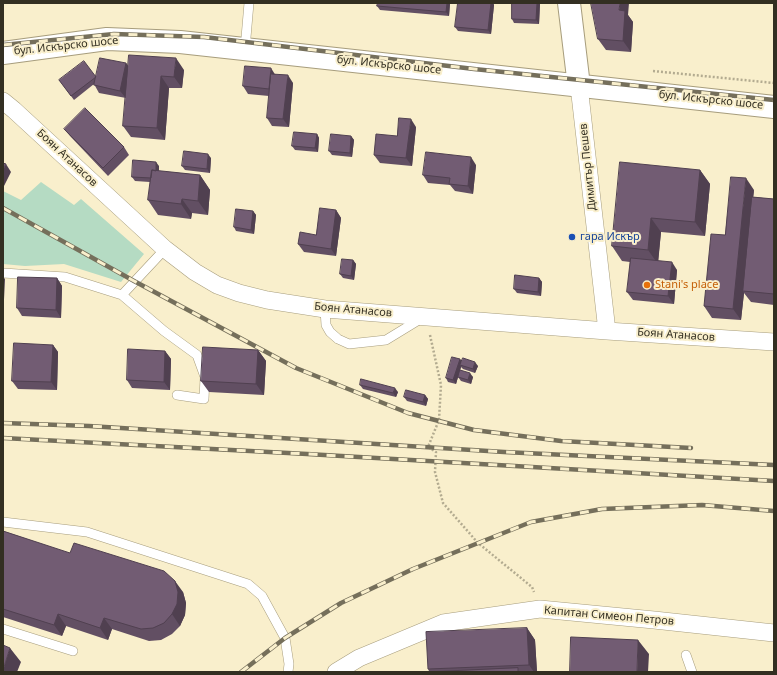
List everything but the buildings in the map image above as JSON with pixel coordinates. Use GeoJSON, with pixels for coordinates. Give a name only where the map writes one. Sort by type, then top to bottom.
{"type":"FeatureCollection","features":[{"type":"Feature","properties":{"kind":"street","name":"Димитър Пешев"},"geometry":{"type":"LineString","coordinates":[[569,3],[607,330]]}},
{"type":"Feature","properties":{"kind":"street","name":"бул. Искърско шосе"},"geometry":{"type":"LineString","coordinates":[[3,53],[107,39],[180,42],[774,107]]}},
{"type":"Feature","properties":{"kind":"street","name":"Боян Атанасов"},"geometry":{"type":"LineString","coordinates":[[3,101],[165,249],[195,272],[217,285],[239,293],[267,300],[325,309],[774,342]]}},
{"type":"Feature","properties":{"kind":"street","name":"Капитан Симеон Петров"},"geometry":{"type":"LineString","coordinates":[[336,672],[359,658],[443,623],[540,609],[774,633]]}},
{"type":"Feature","properties":{"kind":"lane"},"geometry":{"type":"LineString","coordinates":[[245,49],[249,3]]}},
{"type":"Feature","properties":{"kind":"lane"},"geometry":{"type":"LineString","coordinates":[[122,295],[165,249]]}},
{"type":"Feature","properties":{"kind":"lane"},"geometry":{"type":"LineString","coordinates":[[3,273],[65,277],[122,295],[164,331],[197,356],[205,377],[204,399],[177,395]]}},
{"type":"Feature","properties":{"kind":"lane"},"geometry":{"type":"LineString","coordinates":[[325,309],[326,325],[330,332],[338,339],[348,344],[386,340],[425,317]]}},
{"type":"Feature","properties":{"kind":"lane"},"geometry":{"type":"LineString","coordinates":[[3,522],[87,532],[248,584],[262,596],[285,638],[289,664],[288,672]]}},
{"type":"Feature","properties":{"kind":"lane"},"geometry":{"type":"LineString","coordinates":[[3,629],[73,651]]}},
{"type":"Feature","properties":{"kind":"lane"},"geometry":{"type":"LineString","coordinates":[[686,655],[692,672]]}},
{"type":"Feature","properties":{"kind":"path"},"geometry":{"type":"LineString","coordinates":[[652,71],[774,84]]}},
{"type":"Feature","properties":{"kind":"path"},"geometry":{"type":"LineString","coordinates":[[425,317],[441,385],[439,420],[428,447],[436,452],[435,472],[443,503],[478,543],[532,587],[540,609]]}},
{"type":"Feature","properties":{"kind":"green space"},"geometry":{"type":"Polygon","coordinates":[[[41,182],[74,205],[81,199],[144,254],[121,282],[64,264],[25,266],[3,264],[3,191],[21,200],[41,182]]]}},
{"type":"Feature","properties":{"kind":"railway"},"geometry":{"type":"LineString","coordinates":[[3,45],[114,34],[204,37],[474,69],[774,100]]}},
{"type":"Feature","properties":{"kind":"railway"},"geometry":{"type":"LineString","coordinates":[[3,208],[134,281],[296,368],[408,413],[474,430],[561,441],[691,448]]}},
{"type":"Feature","properties":{"kind":"railway"},"geometry":{"type":"LineString","coordinates":[[3,423],[89,426],[504,452],[774,465]]}},
{"type":"Feature","properties":{"kind":"railway"},"geometry":{"type":"LineString","coordinates":[[3,438],[774,481]]}},
{"type":"Feature","properties":{"kind":"railway"},"geometry":{"type":"LineString","coordinates":[[241,672],[285,638],[341,603],[413,569],[531,522],[602,509],[702,505],[774,511]]}},
{"type":"Feature","properties":{"kind":"place","name":"гара Искър"},"geometry":{"type":"Point","coordinates":[572,237]}},
{"type":"Feature","properties":{"kind":"place","name":"Stani's place"},"geometry":{"type":"Point","coordinates":[647,285]}}]}
